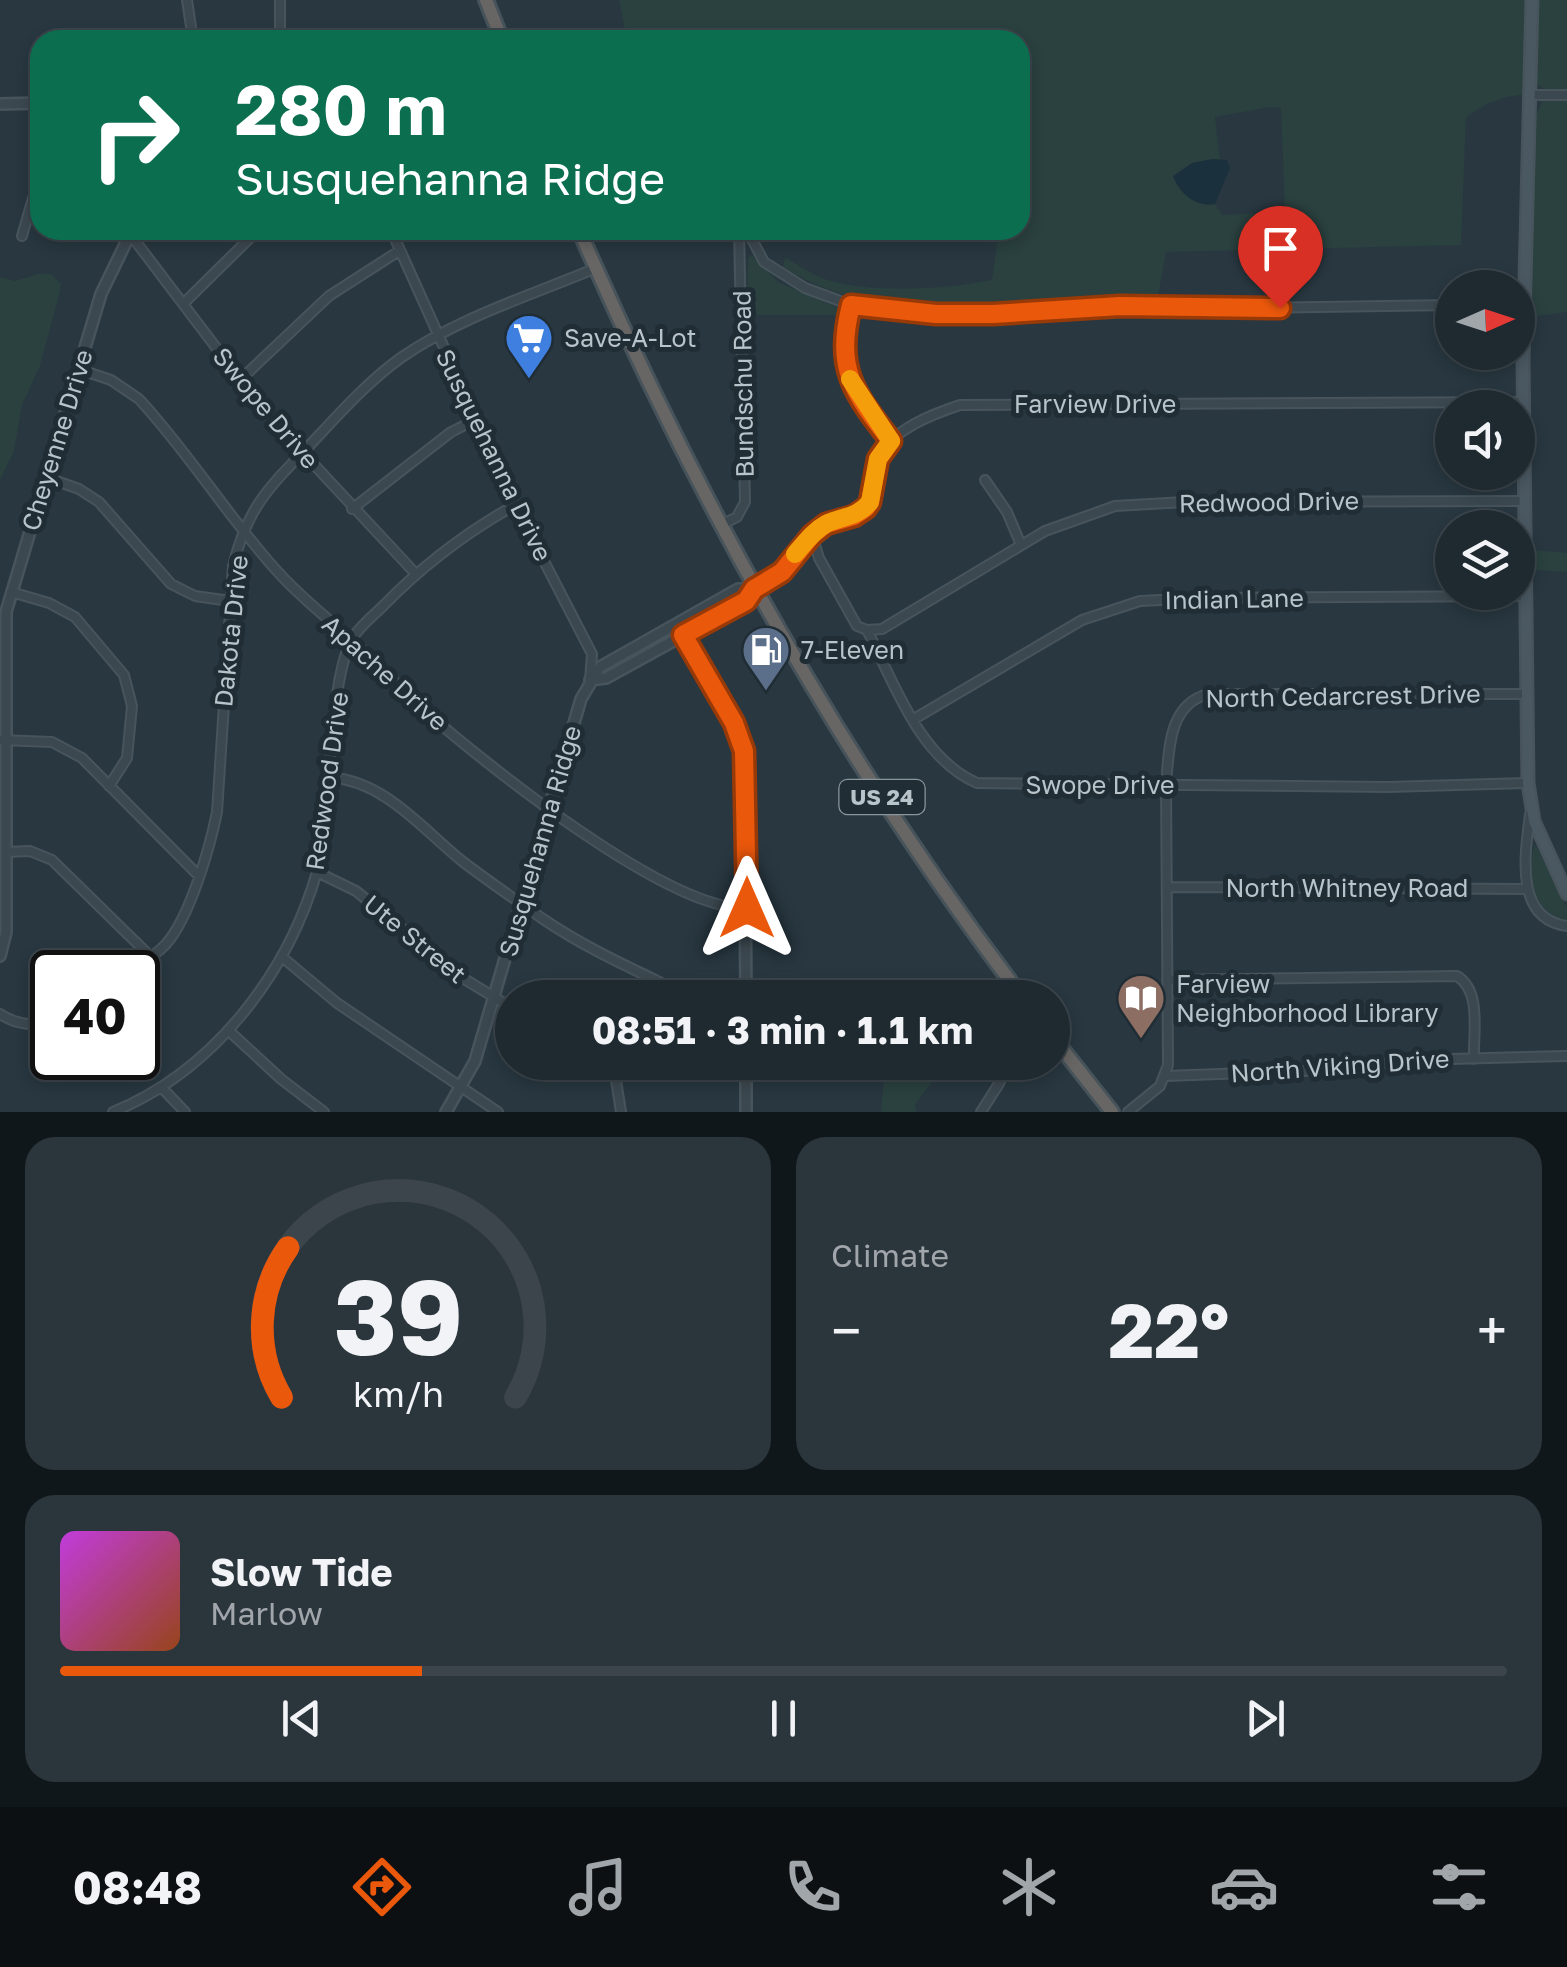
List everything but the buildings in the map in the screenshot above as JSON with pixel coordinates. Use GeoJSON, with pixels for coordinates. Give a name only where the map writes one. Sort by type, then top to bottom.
{"type":"FeatureCollection","features":[{"type":"Feature","properties":{"kind":"highway"},"geometry":{"type":"LineString","coordinates":[[486,0],[498,30]]}},
{"type":"Feature","properties":{"kind":"highway","name":"US 24"},"geometry":{"type":"LineString","coordinates":[[584,240],[649,386],[754,589],[863,768],[1010,980]]}},
{"type":"Feature","properties":{"kind":"highway"},"geometry":{"type":"LineString","coordinates":[[1070,1059],[1112,1112]]}},
{"type":"Feature","properties":{"kind":"main road"},"geometry":{"type":"LineString","coordinates":[[1523,270],[1532,0]]}},
{"type":"Feature","properties":{"kind":"main road"},"geometry":{"type":"LineString","coordinates":[[1524,490],[1524,510]]}},
{"type":"Feature","properties":{"kind":"main road"},"geometry":{"type":"LineString","coordinates":[[1525,610],[1531,809],[1567,894]]}},
{"type":"Feature","properties":{"kind":"street"},"geometry":{"type":"LineString","coordinates":[[187,0],[192,30]]}},
{"type":"Feature","properties":{"kind":"street"},"geometry":{"type":"LineString","coordinates":[[280,0],[280,30]]}},
{"type":"Feature","properties":{"kind":"street"},"geometry":{"type":"LineString","coordinates":[[1531,95],[1567,96]]}},
{"type":"Feature","properties":{"kind":"street"},"geometry":{"type":"LineString","coordinates":[[0,104],[30,103]]}},
{"type":"Feature","properties":{"kind":"street"},"geometry":{"type":"LineString","coordinates":[[22,236],[30,208]]}},
{"type":"Feature","properties":{"kind":"street","name":"Cheyenne Drive"},"geometry":{"type":"LineString","coordinates":[[0,956],[6,932],[3,642],[11,592],[101,294],[127,240]]}},
{"type":"Feature","properties":{"kind":"street","name":"Swope Drive"},"geometry":{"type":"LineString","coordinates":[[137,240],[240,380],[301,454],[415,573]]}},
{"type":"Feature","properties":{"kind":"street"},"geometry":{"type":"LineString","coordinates":[[183,304],[248,240]]}},
{"type":"Feature","properties":{"kind":"street","name":"Susquehanna Drive"},"geometry":{"type":"LineString","coordinates":[[394,240],[515,505],[592,654],[590,680]]}},
{"type":"Feature","properties":{"kind":"street","name":"Bundschu Road"},"geometry":{"type":"LineString","coordinates":[[720,525],[737,517],[745,502],[743,240]]}},
{"type":"Feature","properties":{"kind":"street"},"geometry":{"type":"LineString","coordinates":[[749,240],[776,271],[805,288],[851,305],[974,314],[1120,306],[1435,305]]}},
{"type":"Feature","properties":{"kind":"street"},"geometry":{"type":"LineString","coordinates":[[240,380],[328,296],[399,251]]}},
{"type":"Feature","properties":{"kind":"street","name":"Dakota Drive"},"geometry":{"type":"LineString","coordinates":[[158,950],[174,933],[210,842],[217,812],[234,566],[261,496],[377,377],[436,337],[596,268]]}},
{"type":"Feature","properties":{"kind":"street"},"geometry":{"type":"LineString","coordinates":[[590,680],[606,678],[746,601],[754,589],[782,572],[826,524],[866,508],[878,459],[891,441],[858,395],[847,371],[844,346],[851,305]]}},
{"type":"Feature","properties":{"kind":"street","name":"Apache Drive"},"geometry":{"type":"LineString","coordinates":[[78,369],[111,380],[139,399],[308,605],[352,640],[427,712],[588,837],[656,878],[712,905],[747,908]]}},
{"type":"Feature","properties":{"kind":"street","name":"Farview Drive"},"geometry":{"type":"LineString","coordinates":[[891,441],[933,414],[982,403],[1435,402]]}},
{"type":"Feature","properties":{"kind":"street"},"geometry":{"type":"LineString","coordinates":[[352,508],[432,446],[475,420]]}},
{"type":"Feature","properties":{"kind":"street"},"geometry":{"type":"LineString","coordinates":[[45,477],[79,488],[99,502],[171,584],[196,596],[230,601]]}},
{"type":"Feature","properties":{"kind":"street"},"geometry":{"type":"LineString","coordinates":[[985,480],[1007,512],[1021,545]]}},
{"type":"Feature","properties":{"kind":"street","name":"Redwood Drive"},"geometry":{"type":"LineString","coordinates":[[867,630],[882,629],[1045,530],[1081,516],[1134,504],[1524,501]]}},
{"type":"Feature","properties":{"kind":"street"},"geometry":{"type":"LineString","coordinates":[[352,640],[415,573],[472,530],[515,505]]}},
{"type":"Feature","properties":{"kind":"street","name":"Swope Drive"},"geometry":{"type":"LineString","coordinates":[[812,535],[819,558],[857,626],[867,630],[914,719],[942,759],[976,782],[1388,787],[1528,783]]}},
{"type":"Feature","properties":{"kind":"street"},"geometry":{"type":"LineString","coordinates":[[590,680],[600,667],[738,589],[754,589]]}},
{"type":"Feature","properties":{"kind":"street"},"geometry":{"type":"LineString","coordinates":[[11,592],[58,607],[75,617],[124,676],[132,706],[127,758],[109,786]]}},
{"type":"Feature","properties":{"kind":"street","name":"Indian Lane"},"geometry":{"type":"LineString","coordinates":[[914,719],[1082,620],[1140,601],[1435,597]]}},
{"type":"Feature","properties":{"kind":"street"},"geometry":{"type":"LineString","coordinates":[[706,608],[712,620]]}},
{"type":"Feature","properties":{"kind":"street"},"geometry":{"type":"LineString","coordinates":[[677,624],[734,723],[744,751],[746,980]]}},
{"type":"Feature","properties":{"kind":"street","name":"Redwood Drive"},"geometry":{"type":"LineString","coordinates":[[113,1112],[163,1089],[228,1030],[282,957],[317,872],[346,655],[352,640]]}},
{"type":"Feature","properties":{"kind":"street","name":"Susquehanna Ridge"},"geometry":{"type":"LineString","coordinates":[[446,1112],[475,1061],[590,680]]}},
{"type":"Feature","properties":{"kind":"street","name":"North Cedarcrest Drive"},"geometry":{"type":"LineString","coordinates":[[1166,1076],[1166,785],[1169,748],[1186,704],[1202,695],[1526,694]]}},
{"type":"Feature","properties":{"kind":"street"},"geometry":{"type":"LineString","coordinates":[[3,740],[38,740],[70,750],[198,874]]}},
{"type":"Feature","properties":{"kind":"street"},"geometry":{"type":"LineString","coordinates":[[328,777],[355,780],[379,791],[466,864],[576,940],[657,980]]}},
{"type":"Feature","properties":{"kind":"street"},"geometry":{"type":"LineString","coordinates":[[1531,809],[1528,890],[1539,916],[1567,926]]}},
{"type":"Feature","properties":{"kind":"street"},"geometry":{"type":"LineString","coordinates":[[6,852],[30,851],[52,860],[144,950]]}},
{"type":"Feature","properties":{"kind":"street","name":"Ute Street"},"geometry":{"type":"LineString","coordinates":[[317,872],[356,891],[494,998]]}},
{"type":"Feature","properties":{"kind":"street","name":"North Whitney Road"},"geometry":{"type":"LineString","coordinates":[[1167,887],[1528,890]]}},
{"type":"Feature","properties":{"kind":"street"},"geometry":{"type":"LineString","coordinates":[[282,957],[337,1003],[498,1112]]}},
{"type":"Feature","properties":{"kind":"street"},"geometry":{"type":"LineString","coordinates":[[1167,980],[1458,976],[1468,982],[1473,993],[1474,1058]]}},
{"type":"Feature","properties":{"kind":"street"},"geometry":{"type":"LineString","coordinates":[[0,1014],[13,1022],[30,1024]]}},
{"type":"Feature","properties":{"kind":"street"},"geometry":{"type":"LineString","coordinates":[[228,1030],[280,1079],[324,1112]]}},
{"type":"Feature","properties":{"kind":"street","name":"North Viking Drive"},"geometry":{"type":"LineString","coordinates":[[1166,1076],[1326,1070],[1413,1060],[1567,1056]]}},
{"type":"Feature","properties":{"kind":"street"},"geometry":{"type":"LineString","coordinates":[[1128,1112],[1160,1086],[1166,1076]]}},
{"type":"Feature","properties":{"kind":"street"},"geometry":{"type":"LineString","coordinates":[[616,1080],[621,1112]]}},
{"type":"Feature","properties":{"kind":"street"},"geometry":{"type":"LineString","coordinates":[[746,1080],[746,1112]]}},
{"type":"Feature","properties":{"kind":"street"},"geometry":{"type":"LineString","coordinates":[[981,1112],[1000,1082]]}},
{"type":"Feature","properties":{"kind":"street"},"geometry":{"type":"LineString","coordinates":[[163,1089],[185,1112]]}},
{"type":"Feature","properties":{"kind":"green space"},"geometry":{"type":"Polygon","coordinates":[[[619,0],[1526,0],[1524,95],[1493,102],[1466,118],[1461,245],[1166,252],[1158,296],[1150,300],[1010,308],[914,307],[868,301],[824,288],[783,267],[785,257],[828,280],[872,288],[955,286],[992,280],[998,240],[1030,240],[1030,30],[625,30],[619,0]],[[1281,108],[1215,117],[1220,160],[1212,159],[1215,204],[1222,215],[1285,212],[1281,108]]]}},
{"type":"Feature","properties":{"kind":"green space"},"geometry":{"type":"Polygon","coordinates":[[[1539,0],[1567,0],[1567,89],[1544,89],[1536,84],[1539,0]]]}},
{"type":"Feature","properties":{"kind":"green space"},"geometry":{"type":"Polygon","coordinates":[[[1543,101],[1567,101],[1567,312],[1535,316],[1535,270],[1532,270],[1535,116],[1543,101]]]}},
{"type":"Feature","properties":{"kind":"green space"},"geometry":{"type":"Polygon","coordinates":[[[752,255],[778,282],[838,308],[838,315],[747,315],[748,258],[752,255]]]}},
{"type":"Feature","properties":{"kind":"green space"},"geometry":{"type":"Polygon","coordinates":[[[51,274],[61,284],[59,295],[40,366],[22,405],[14,451],[0,480],[0,277],[15,281],[51,274]]]}},
{"type":"Feature","properties":{"kind":"green space"},"geometry":{"type":"Polygon","coordinates":[[[1535,550],[1567,553],[1567,572],[1535,570],[1535,550]]]}},
{"type":"Feature","properties":{"kind":"green space"},"geometry":{"type":"Polygon","coordinates":[[[1535,844],[1567,908],[1567,921],[1546,910],[1534,891],[1531,868],[1535,844]]]}},
{"type":"Feature","properties":{"kind":"green space"},"geometry":{"type":"Polygon","coordinates":[[[884,1080],[938,1080],[931,1083],[915,1105],[917,1112],[881,1112],[884,1080]]]}},
{"type":"Feature","properties":{"kind":"water"},"geometry":{"type":"Polygon","coordinates":[[[1227,160],[1230,168],[1215,204],[1201,204],[1179,188],[1173,176],[1192,163],[1227,160]]]}},
{"type":"Feature","properties":{"kind":"slow traffic"},"geometry":{"type":"LineString","coordinates":[[795,554],[826,524],[866,508],[878,459],[891,441],[850,379]]}},
{"type":"Feature","properties":{"kind":"place","name":"Save-A-Lot"},"geometry":{"type":"Point","coordinates":[529,380]}},
{"type":"Feature","properties":{"kind":"place","name":"7-Eleven"},"geometry":{"type":"Point","coordinates":[766,692]}},
{"type":"Feature","properties":{"kind":"place","name":"Farview Neighborhood Library"},"geometry":{"type":"Point","coordinates":[1141,1040]}},
{"type":"Feature","properties":{"kind":"route"},"geometry":{"type":"LineString","coordinates":[[747,908],[744,751],[734,723],[683,635],[746,601],[754,589],[782,572],[812,535],[826,524],[854,516],[870,502],[878,459],[891,441],[858,395],[847,371],[844,346],[851,305],[936,314],[1120,306],[1280,308]]}}]}
